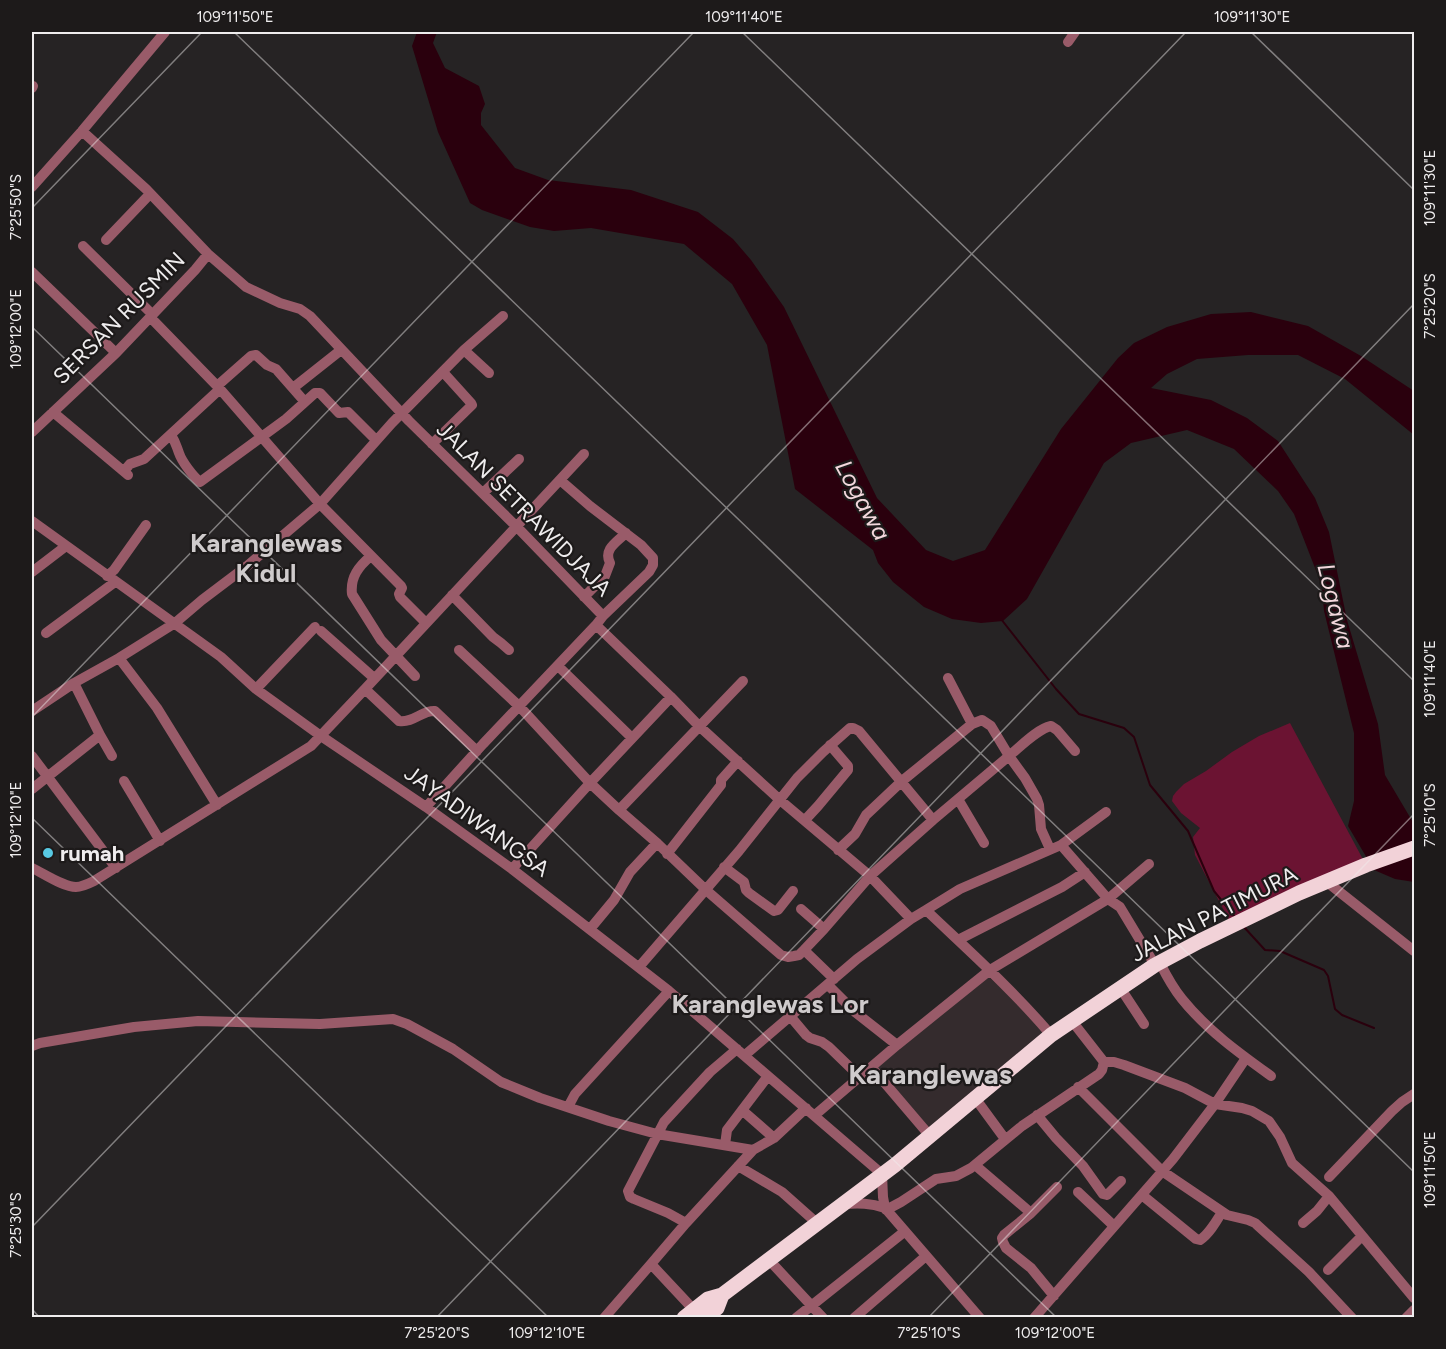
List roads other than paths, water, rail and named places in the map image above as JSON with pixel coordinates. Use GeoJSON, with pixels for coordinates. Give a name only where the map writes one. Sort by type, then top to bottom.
{"type":"FeatureCollection","features":[{"type":"Feature","properties":{"kind":"highway","name":"JALAN PATIMURA"},"geometry":{"type":"LineString","coordinates":[[694,1315],[708,1299],[722,1295],[889,1170],[1051,1035],[1157,964],[1345,873],[1414,848]]}},
{"type":"Feature","properties":{"kind":"street"},"geometry":{"type":"LineString","coordinates":[[32,187],[165,32]]}},
{"type":"Feature","properties":{"kind":"street"},"geometry":{"type":"LineString","coordinates":[[1068,42],[1075,32]]}},
{"type":"Feature","properties":{"kind":"street","name":"JALAN SETRAWIDJAJA"},"geometry":{"type":"LineString","coordinates":[[82,130],[150,194],[208,254],[246,287],[280,303],[300,309],[310,316],[432,444],[603,616],[596,625],[699,726],[780,800],[870,876],[911,919]]}},
{"type":"Feature","properties":{"kind":"street"},"geometry":{"type":"LineString","coordinates":[[106,240],[150,194]]}},
{"type":"Feature","properties":{"kind":"street"},"geometry":{"type":"LineString","coordinates":[[82,246],[152,316],[263,437],[320,504],[402,587],[400,597],[426,623]]}},
{"type":"Feature","properties":{"kind":"street","name":"SERSAN RUSMIN"},"geometry":{"type":"LineString","coordinates":[[32,432],[116,353],[208,254]]}},
{"type":"Feature","properties":{"kind":"street"},"geometry":{"type":"LineString","coordinates":[[32,272],[116,353]]}},
{"type":"Feature","properties":{"kind":"street"},"geometry":{"type":"LineString","coordinates":[[32,711],[74,683],[175,623],[320,504],[402,413],[464,350],[503,316]]}},
{"type":"Feature","properties":{"kind":"street"},"geometry":{"type":"LineString","coordinates":[[294,388],[341,350]]}},
{"type":"Feature","properties":{"kind":"street"},"geometry":{"type":"LineString","coordinates":[[464,350],[489,373]]}},
{"type":"Feature","properties":{"kind":"street"},"geometry":{"type":"LineString","coordinates":[[53,412],[126,473],[130,464],[144,459],[253,355],[276,369],[304,402]]}},
{"type":"Feature","properties":{"kind":"street"},"geometry":{"type":"LineString","coordinates":[[432,444],[472,405],[442,372]]}},
{"type":"Feature","properties":{"kind":"street"},"geometry":{"type":"LineString","coordinates":[[171,435],[191,474],[200,482],[263,437],[315,393],[320,393],[339,413],[348,412],[376,440]]}},
{"type":"Feature","properties":{"kind":"street"},"geometry":{"type":"LineString","coordinates":[[32,868],[67,885],[84,886],[311,746],[584,454]]}},
{"type":"Feature","properties":{"kind":"street"},"geometry":{"type":"LineString","coordinates":[[483,493],[519,459]]}},
{"type":"Feature","properties":{"kind":"street"},"geometry":{"type":"LineString","coordinates":[[560,480],[626,533],[653,558],[653,565],[643,578],[603,616]]}},
{"type":"Feature","properties":{"kind":"street","name":"JAYADIWANGSA"},"geometry":{"type":"LineString","coordinates":[[32,521],[221,657],[256,689],[512,869],[669,991],[810,1112],[889,1170]]}},
{"type":"Feature","properties":{"kind":"street"},"geometry":{"type":"LineString","coordinates":[[46,633],[111,579],[114,570],[147,525]]}},
{"type":"Feature","properties":{"kind":"street"},"geometry":{"type":"LineString","coordinates":[[584,597],[605,576],[610,563],[607,553],[626,533]]}},
{"type":"Feature","properties":{"kind":"street"},"geometry":{"type":"LineString","coordinates":[[32,572],[66,546]]}},
{"type":"Feature","properties":{"kind":"street"},"geometry":{"type":"LineString","coordinates":[[371,556],[357,569],[352,594],[377,635],[415,676]]}},
{"type":"Feature","properties":{"kind":"street"},"geometry":{"type":"LineString","coordinates":[[452,595],[509,650]]}},
{"type":"Feature","properties":{"kind":"street"},"geometry":{"type":"LineString","coordinates":[[426,807],[596,625]]}},
{"type":"Feature","properties":{"kind":"street"},"geometry":{"type":"LineString","coordinates":[[256,689],[318,629],[374,678]]}},
{"type":"Feature","properties":{"kind":"street"},"geometry":{"type":"LineString","coordinates":[[459,650],[519,707],[618,810],[781,955],[788,957],[804,950],[870,876],[1046,726],[1057,730],[1075,751]]}},
{"type":"Feature","properties":{"kind":"street"},"geometry":{"type":"LineString","coordinates":[[119,658],[156,708],[217,805]]}},
{"type":"Feature","properties":{"kind":"street"},"geometry":{"type":"LineString","coordinates":[[558,666],[632,738]]}},
{"type":"Feature","properties":{"kind":"street"},"geometry":{"type":"LineString","coordinates":[[948,678],[972,724]]}},
{"type":"Feature","properties":{"kind":"street"},"geometry":{"type":"LineString","coordinates":[[618,810],[742,681]]}},
{"type":"Feature","properties":{"kind":"street"},"geometry":{"type":"LineString","coordinates":[[74,683],[112,756]]}},
{"type":"Feature","properties":{"kind":"street"},"geometry":{"type":"LineString","coordinates":[[365,690],[399,721],[405,722],[429,711],[435,711],[477,751]]}},
{"type":"Feature","properties":{"kind":"street"},"geometry":{"type":"LineString","coordinates":[[512,869],[671,697]]}},
{"type":"Feature","properties":{"kind":"street"},"geometry":{"type":"LineString","coordinates":[[838,850],[855,834],[866,815],[902,781],[972,724],[982,720],[991,726],[1030,786],[1039,805],[1041,829],[1055,847],[1119,907],[1182,999],[1219,1038],[1271,1076]]}},
{"type":"Feature","properties":{"kind":"street"},"geometry":{"type":"LineString","coordinates":[[639,967],[706,890],[797,778],[845,731],[856,729],[876,749],[933,820]]}},
{"type":"Feature","properties":{"kind":"street"},"geometry":{"type":"LineString","coordinates":[[32,789],[100,735]]}},
{"type":"Feature","properties":{"kind":"street"},"geometry":{"type":"LineString","coordinates":[[805,820],[848,770],[848,766],[830,745]]}},
{"type":"Feature","properties":{"kind":"street"},"geometry":{"type":"LineString","coordinates":[[32,756],[116,868]]}},
{"type":"Feature","properties":{"kind":"street"},"geometry":{"type":"LineString","coordinates":[[667,854],[721,784],[721,780],[738,761]]}},
{"type":"Feature","properties":{"kind":"street"},"geometry":{"type":"LineString","coordinates":[[124,782],[160,841]]}},
{"type":"Feature","properties":{"kind":"street"},"geometry":{"type":"LineString","coordinates":[[958,799],[984,843]]}},
{"type":"Feature","properties":{"kind":"street"},"geometry":{"type":"LineString","coordinates":[[686,1223],[628,1194],[659,1130],[710,1072],[790,1016],[881,940],[911,919],[960,890],[1055,847],[1106,812]]}},
{"type":"Feature","properties":{"kind":"street"},"geometry":{"type":"LineString","coordinates":[[590,929],[614,900],[630,872],[657,843]]}},
{"type":"Feature","properties":{"kind":"street"},"geometry":{"type":"LineString","coordinates":[[604,1317],[753,1150],[774,1138],[872,1068],[990,970],[1108,898],[1149,864]]}},
{"type":"Feature","properties":{"kind":"street"},"geometry":{"type":"LineString","coordinates":[[724,867],[744,882],[746,890],[774,911],[778,910],[793,891]]}},
{"type":"Feature","properties":{"kind":"street"},"geometry":{"type":"LineString","coordinates":[[958,940],[1062,886],[1084,872]]}},
{"type":"Feature","properties":{"kind":"street"},"geometry":{"type":"LineString","coordinates":[[1327,882],[1414,951]]}},
{"type":"Feature","properties":{"kind":"street"},"geometry":{"type":"LineString","coordinates":[[801,909],[824,929]]}},
{"type":"Feature","properties":{"kind":"street"},"geometry":{"type":"LineString","coordinates":[[926,910],[990,970],[1051,1035]]}},
{"type":"Feature","properties":{"kind":"street"},"geometry":{"type":"LineString","coordinates":[[804,950],[855,1012],[897,1045]]}},
{"type":"Feature","properties":{"kind":"street"},"geometry":{"type":"LineString","coordinates":[[1121,989],[1144,1024]]}},
{"type":"Feature","properties":{"kind":"street"},"geometry":{"type":"LineString","coordinates":[[568,1107],[575,1094],[669,991]]}},
{"type":"Feature","properties":{"kind":"street"},"geometry":{"type":"LineString","coordinates":[[790,1016],[806,1035],[829,1047],[860,1077]]}},
{"type":"Feature","properties":{"kind":"street"},"geometry":{"type":"LineString","coordinates":[[32,1046],[134,1027],[198,1021],[320,1024],[393,1019],[453,1049],[501,1082],[517,1089],[609,1121],[753,1150]]}},
{"type":"Feature","properties":{"kind":"street"},"geometry":{"type":"LineString","coordinates":[[1072,1021],[1104,1062]]}},
{"type":"Feature","properties":{"kind":"street"},"geometry":{"type":"LineString","coordinates":[[1034,1317],[1162,1171],[1215,1104],[1246,1058]]}},
{"type":"Feature","properties":{"kind":"street"},"geometry":{"type":"LineString","coordinates":[[885,1209],[901,1202],[936,1179],[964,1173],[1037,1115],[1099,1074],[1104,1062]]}},
{"type":"Feature","properties":{"kind":"street"},"geometry":{"type":"LineString","coordinates":[[1104,1062],[1124,1065],[1185,1088],[1215,1104],[1242,1108],[1269,1120],[1292,1163],[1329,1196],[1414,1298]]}},
{"type":"Feature","properties":{"kind":"street"},"geometry":{"type":"LineString","coordinates":[[872,1068],[930,1136]]}},
{"type":"Feature","properties":{"kind":"street"},"geometry":{"type":"LineString","coordinates":[[725,1145],[727,1130],[768,1076]]}},
{"type":"Feature","properties":{"kind":"street"},"geometry":{"type":"LineString","coordinates":[[1078,1087],[1162,1171],[1227,1215],[1255,1223],[1309,1272],[1352,1317]]}},
{"type":"Feature","properties":{"kind":"street"},"geometry":{"type":"LineString","coordinates":[[1329,1177],[1392,1111],[1414,1094]]}},
{"type":"Feature","properties":{"kind":"street"},"geometry":{"type":"LineString","coordinates":[[975,1098],[1005,1139]]}},
{"type":"Feature","properties":{"kind":"street"},"geometry":{"type":"LineString","coordinates":[[742,1110],[774,1138]]}},
{"type":"Feature","properties":{"kind":"street"},"geometry":{"type":"LineString","coordinates":[[1037,1115],[1083,1166],[1103,1194],[1107,1195],[1121,1181]]}},
{"type":"Feature","properties":{"kind":"street"},"geometry":{"type":"LineString","coordinates":[[975,1165],[1031,1213]]}},
{"type":"Feature","properties":{"kind":"street"},"geometry":{"type":"LineString","coordinates":[[738,1166],[782,1192],[818,1224]]}},
{"type":"Feature","properties":{"kind":"street"},"geometry":{"type":"LineString","coordinates":[[885,1209],[882,1189],[889,1170]]}},
{"type":"Feature","properties":{"kind":"street"},"geometry":{"type":"LineString","coordinates":[[1054,1296],[1031,1268],[1012,1254],[1002,1238],[1057,1187]]}},
{"type":"Feature","properties":{"kind":"street"},"geometry":{"type":"LineString","coordinates":[[1078,1192],[1114,1226]]}},
{"type":"Feature","properties":{"kind":"street"},"geometry":{"type":"LineString","coordinates":[[1142,1195],[1200,1240],[1222,1212]]}},
{"type":"Feature","properties":{"kind":"street"},"geometry":{"type":"LineString","coordinates":[[1303,1223],[1329,1196]]}},
{"type":"Feature","properties":{"kind":"street"},"geometry":{"type":"LineString","coordinates":[[842,1204],[872,1204],[885,1209],[980,1317]]}},
{"type":"Feature","properties":{"kind":"street"},"geometry":{"type":"LineString","coordinates":[[796,1317],[904,1232]]}},
{"type":"Feature","properties":{"kind":"street"},"geometry":{"type":"LineString","coordinates":[[1328,1270],[1362,1236]]}},
{"type":"Feature","properties":{"kind":"street"},"geometry":{"type":"LineString","coordinates":[[854,1317],[926,1256]]}},
{"type":"Feature","properties":{"kind":"street"},"geometry":{"type":"LineString","coordinates":[[769,1260],[823,1317]]}},
{"type":"Feature","properties":{"kind":"street"},"geometry":{"type":"LineString","coordinates":[[651,1264],[694,1315]]}},
{"type":"Feature","properties":{"kind":"street"},"geometry":{"type":"LineString","coordinates":[[1406,1317],[1414,1310]]}},
{"type":"Feature","properties":{"kind":"water","name":"Logawa"},"geometry":{"type":"Polygon","coordinates":[[[417,32],[437,32],[433,43],[445,68],[479,86],[485,104],[481,113],[481,125],[515,168],[548,180],[631,190],[698,212],[733,239],[784,307],[877,498],[926,550],[953,561],[985,550],[1061,429],[1118,358],[1134,343],[1167,327],[1211,314],[1251,312],[1308,326],[1361,356],[1414,391],[1414,435],[1345,379],[1298,355],[1248,355],[1197,359],[1167,374],[1151,388],[1211,400],[1247,418],[1278,441],[1315,498],[1329,532],[1347,620],[1378,724],[1385,775],[1414,824],[1414,882],[1395,879],[1374,870],[1348,826],[1354,801],[1354,733],[1324,611],[1322,586],[1294,514],[1278,491],[1234,449],[1187,430],[1131,443],[1104,463],[1027,599],[1003,621],[981,623],[952,619],[924,607],[893,582],[878,563],[873,550],[795,489],[767,345],[732,284],[684,244],[591,228],[554,231],[530,227],[482,210],[470,203],[438,132],[412,46],[417,32]]]}},
{"type":"Feature","properties":{"kind":"waterway"},"geometry":{"type":"LineString","coordinates":[[1001,619],[1056,689],[1079,714],[1124,728],[1134,737],[1150,785],[1188,831],[1214,891],[1235,917]]}},
{"type":"Feature","properties":{"kind":"waterway"},"geometry":{"type":"LineString","coordinates":[[1243,926],[1265,950],[1280,951],[1324,970],[1328,976],[1335,1009],[1342,1015],[1374,1028]]}},
{"type":"Feature","properties":{"kind":"place","name":"rumah"},"geometry":{"type":"Point","coordinates":[48,853]}},
{"type":"Feature","properties":{"kind":"district","name":"Karanglewas Kidul"},"geometry":{"type":"Point","coordinates":[266,558]}},
{"type":"Feature","properties":{"kind":"district","name":"Karanglewas Lor"},"geometry":{"type":"Point","coordinates":[770,1004]}},
{"type":"Feature","properties":{"kind":"district","name":"Karanglewas"},"geometry":{"type":"Point","coordinates":[930,1074]}}]}
